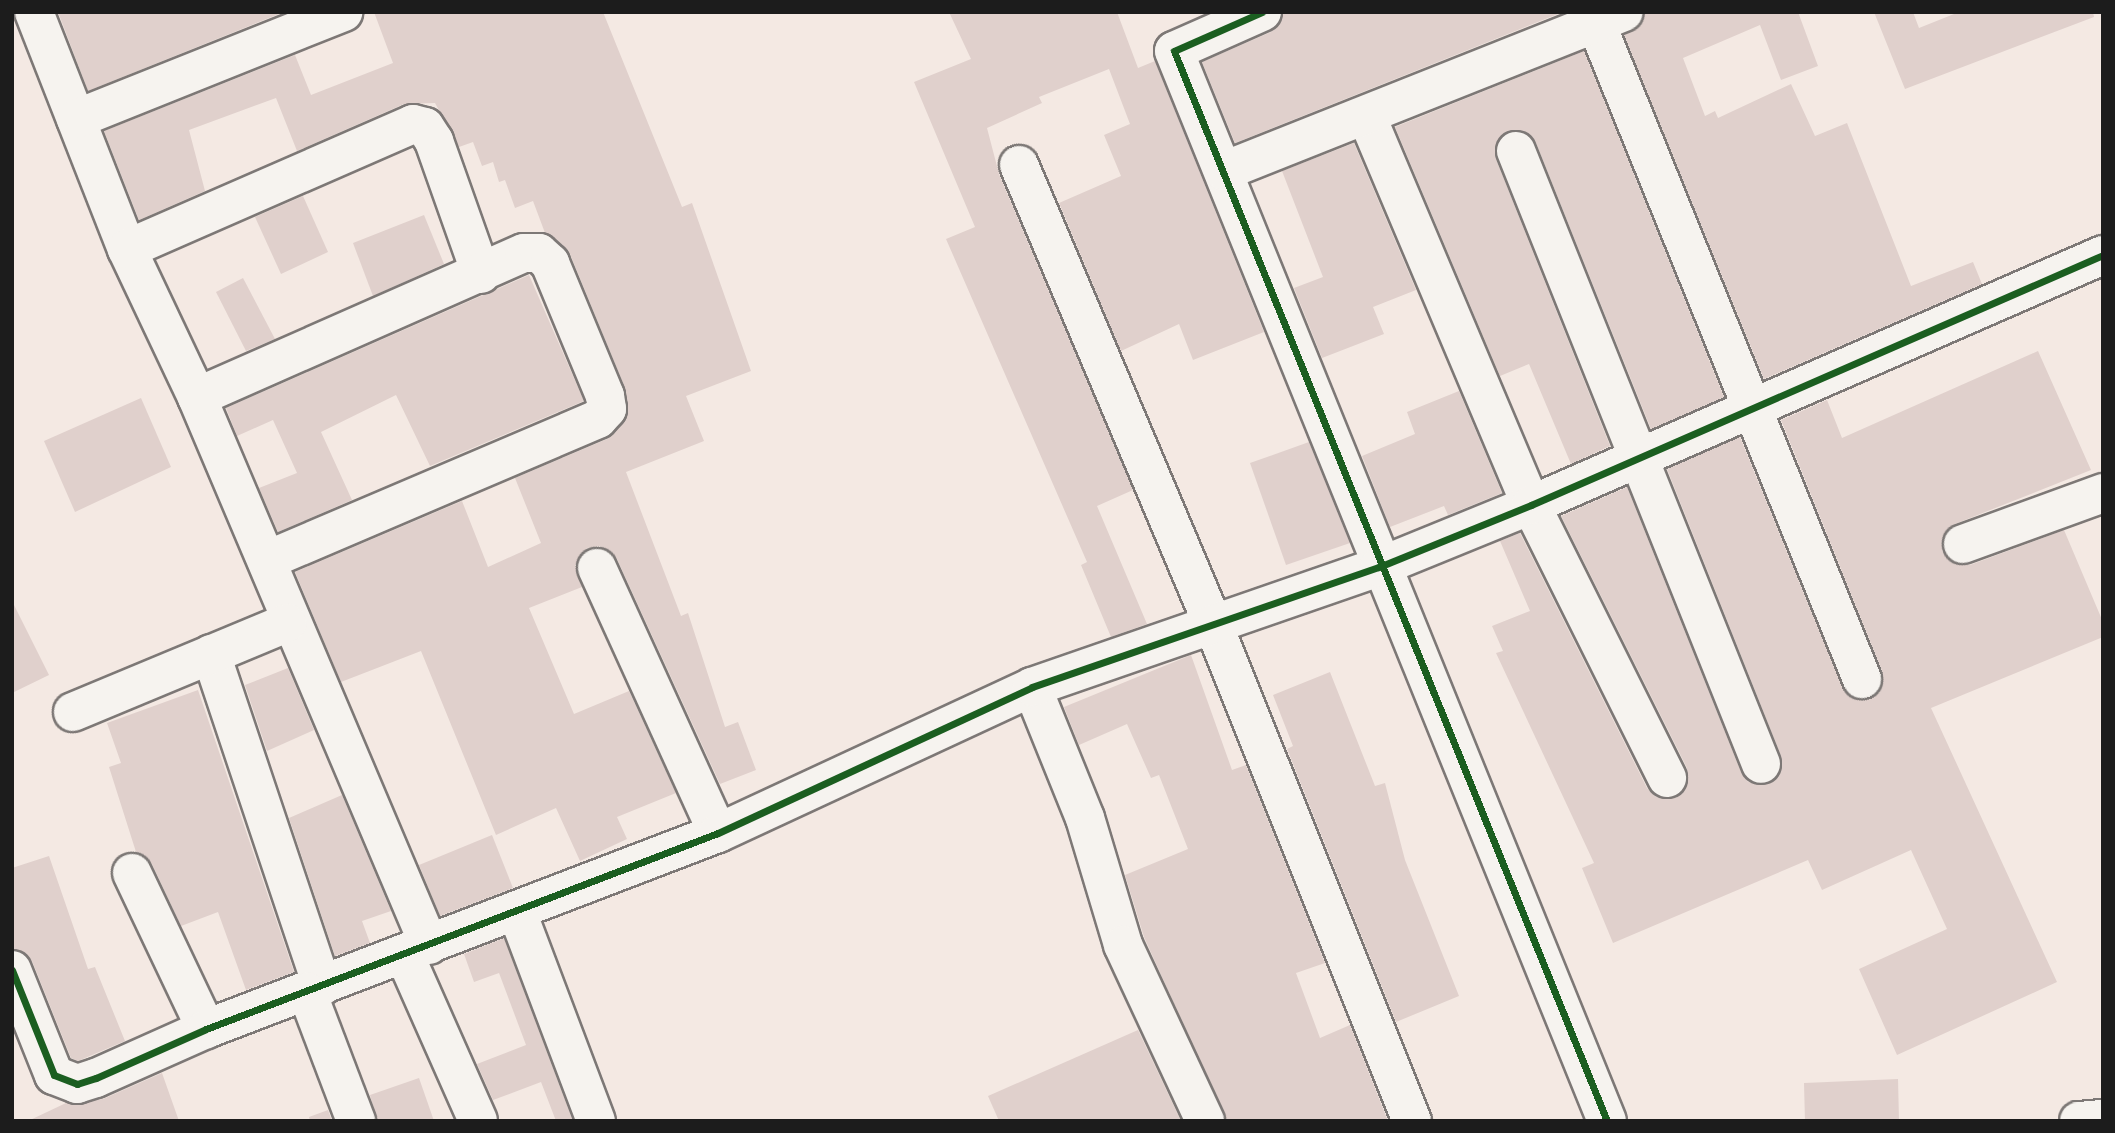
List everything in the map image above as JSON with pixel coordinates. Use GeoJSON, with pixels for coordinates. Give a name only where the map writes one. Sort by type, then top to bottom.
{"type":"FeatureCollection","features":[{"type":"Feature","properties":{"kind":"street"},"geometry":{"type":"LineString","coordinates":[[34,12],[127,249],[197,397],[267,560],[288,623],[417,950],[478,1121]]}},
{"type":"Feature","properties":{"kind":"street"},"geometry":{"type":"LineString","coordinates":[[76,119],[343,12]]}},
{"type":"Feature","properties":{"kind":"street"},"geometry":{"type":"LineString","coordinates":[[1248,15],[1174,51],[1224,171],[1378,567],[1607,1121]]}},
{"type":"Feature","properties":{"kind":"street"},"geometry":{"type":"LineString","coordinates":[[1224,171],[1367,117],[1609,17],[1755,410],[1862,680]]}},
{"type":"Feature","properties":{"kind":"street"},"geometry":{"type":"LineString","coordinates":[[1367,117],[1531,505],[1667,778]]}},
{"type":"Feature","properties":{"kind":"street"},"geometry":{"type":"LineString","coordinates":[[127,249],[412,124],[434,141],[481,274]]}},
{"type":"Feature","properties":{"kind":"street"},"geometry":{"type":"LineString","coordinates":[[1516,151],[1642,458],[1761,764]]}},
{"type":"Feature","properties":{"kind":"street"},"geometry":{"type":"LineString","coordinates":[[1019,165],[1213,624],[1412,1121]]}},
{"type":"Feature","properties":{"kind":"street"},"geometry":{"type":"LineString","coordinates":[[197,397],[524,253],[539,253],[550,263],[607,409],[598,419],[267,560]]}},
{"type":"Feature","properties":{"kind":"street"},"geometry":{"type":"LineString","coordinates":[[12,970],[42,1059],[54,1075],[77,1084],[206,1029],[718,833],[1032,687],[1378,567],[1531,505],[1755,410],[2103,255]]}},
{"type":"Feature","properties":{"kind":"street"},"geometry":{"type":"LineString","coordinates":[[1963,544],[2103,493]]}},
{"type":"Feature","properties":{"kind":"street"},"geometry":{"type":"LineString","coordinates":[[597,568],[718,833]]}},
{"type":"Feature","properties":{"kind":"street"},"geometry":{"type":"LineString","coordinates":[[74,712],[288,623]]}},
{"type":"Feature","properties":{"kind":"street"},"geometry":{"type":"LineString","coordinates":[[211,654],[356,1121]]}},
{"type":"Feature","properties":{"kind":"street"},"geometry":{"type":"LineString","coordinates":[[1032,687],[1085,818],[1123,945],[1205,1121]]}},
{"type":"Feature","properties":{"kind":"street"},"geometry":{"type":"LineString","coordinates":[[132,873],[206,1029]]}},
{"type":"Feature","properties":{"kind":"street"},"geometry":{"type":"LineString","coordinates":[[517,912],[596,1121]]}},
{"type":"Feature","properties":{"kind":"street"},"geometry":{"type":"LineString","coordinates":[[2079,1121],[2103,1119]]}},
{"type":"Feature","properties":{"kind":"building"},"geometry":{"type":"Polygon","coordinates":[[[58,12],[279,12],[279,14],[88,91],[58,12]]]}},
{"type":"Feature","properties":{"kind":"building"},"geometry":{"type":"Polygon","coordinates":[[[374,12],[603,12],[682,207],[692,203],[751,371],[686,396],[704,441],[626,472],[681,616],[688,613],[725,727],[738,722],[756,770],[720,784],[617,559],[600,546],[587,548],[575,565],[582,587],[529,608],[574,714],[629,691],[676,793],[617,817],[627,839],[580,861],[556,808],[496,835],[421,651],[341,682],[295,572],[462,501],[488,567],[541,543],[515,478],[607,439],[628,415],[625,388],[570,254],[545,233],[533,201],[515,208],[505,180],[499,182],[493,162],[482,166],[473,142],[459,147],[435,103],[404,104],[297,151],[276,98],[189,130],[205,191],[139,220],[104,131],[295,55],[311,95],[393,63],[374,12]]]}},
{"type":"Feature","properties":{"kind":"building"},"geometry":{"type":"Polygon","coordinates":[[[949,12],[1117,12],[1138,68],[1155,61],[1264,332],[1193,360],[1179,324],[1121,351],[1059,203],[1121,176],[1104,135],[1130,124],[1109,69],[1039,97],[1042,103],[987,128],[999,174],[1133,490],[1097,506],[1147,624],[1111,637],[1081,565],[1087,562],[946,239],[975,227],[914,82],[971,59],[949,12]]]}},
{"type":"Feature","properties":{"kind":"building"},"geometry":{"type":"Polygon","coordinates":[[[1284,12],[1563,12],[1235,143],[1202,62],[1271,32],[1284,12]]]}},
{"type":"Feature","properties":{"kind":"building"},"geometry":{"type":"Polygon","coordinates":[[[1644,12],[1798,12],[1818,66],[1781,80],[1760,25],[1683,58],[1705,116],[1715,111],[1718,118],[1791,84],[1815,136],[1847,123],[1911,286],[1973,262],[1982,284],[1764,379],[1624,35],[1640,26],[1644,12]]]}},
{"type":"Feature","properties":{"kind":"building"},"geometry":{"type":"Polygon","coordinates":[[[1874,12],[1913,12],[1919,28],[1959,12],[2093,12],[2094,17],[1905,89],[1874,12]]]}},
{"type":"Feature","properties":{"kind":"building"},"geometry":{"type":"Polygon","coordinates":[[[1584,51],[1724,397],[1651,429],[1536,143],[1520,130],[1507,131],[1495,147],[1496,159],[1610,446],[1571,464],[1529,364],[1500,376],[1395,127],[1584,51]]]}},
{"type":"Feature","properties":{"kind":"building"},"geometry":{"type":"Polygon","coordinates":[[[1354,143],[1416,290],[1373,307],[1384,334],[1322,358],[1294,288],[1323,277],[1282,171],[1354,143]]]}},
{"type":"Feature","properties":{"kind":"building"},"geometry":{"type":"Polygon","coordinates":[[[303,196],[328,252],[281,274],[255,217],[303,196]]]}},
{"type":"Feature","properties":{"kind":"building"},"geometry":{"type":"Polygon","coordinates":[[[424,215],[444,264],[373,296],[353,243],[424,215]]]}},
{"type":"Feature","properties":{"kind":"building"},"geometry":{"type":"Polygon","coordinates":[[[529,275],[584,401],[430,466],[396,395],[321,432],[352,500],[278,532],[259,488],[297,473],[273,420],[237,436],[226,408],[529,275]]]}},
{"type":"Feature","properties":{"kind":"building"},"geometry":{"type":"Polygon","coordinates":[[[243,278],[275,339],[246,351],[216,292],[243,278]]]}},
{"type":"Feature","properties":{"kind":"building"},"geometry":{"type":"Polygon","coordinates":[[[2038,351],[2091,470],[1955,524],[1942,540],[1942,551],[1950,561],[1970,565],[2064,530],[2103,622],[2103,637],[1931,708],[2057,982],[1897,1055],[1859,969],[1947,929],[1911,850],[1822,890],[1808,860],[1613,943],[1582,868],[1594,863],[1496,653],[1503,651],[1492,626],[1530,611],[1500,541],[1520,533],[1647,788],[1656,797],[1676,798],[1686,789],[1687,768],[1561,516],[1627,487],[1741,772],[1748,782],[1768,784],[1779,777],[1781,756],[1667,469],[1740,437],[1842,687],[1849,697],[1870,699],[1880,692],[1882,671],[1781,420],[1827,400],[1842,438],[2038,351]]]}},
{"type":"Feature","properties":{"kind":"building"},"geometry":{"type":"Polygon","coordinates":[[[1459,391],[1502,493],[1448,515],[1444,506],[1390,527],[1362,456],[1415,434],[1407,412],[1459,391]]]}},
{"type":"Feature","properties":{"kind":"building"},"geometry":{"type":"Polygon","coordinates":[[[141,398],[171,467],[75,512],[44,441],[141,398]]]}},
{"type":"Feature","properties":{"kind":"building"},"geometry":{"type":"Polygon","coordinates":[[[1309,442],[1350,543],[1286,565],[1250,463],[1309,442]]]}},
{"type":"Feature","properties":{"kind":"building"},"geometry":{"type":"Polygon","coordinates":[[[12,601],[49,675],[12,693],[12,601]]]}},
{"type":"Feature","properties":{"kind":"building"},"geometry":{"type":"Polygon","coordinates":[[[1191,655],[1232,770],[1246,765],[1325,963],[1296,973],[1320,1038],[1350,1025],[1388,1121],[1227,1121],[1144,937],[1125,875],[1188,849],[1159,775],[1151,778],[1127,724],[1079,745],[1064,707],[1191,655]]]}},
{"type":"Feature","properties":{"kind":"building"},"geometry":{"type":"Polygon","coordinates":[[[288,668],[314,730],[267,751],[245,685],[288,668]]]}},
{"type":"Feature","properties":{"kind":"building"},"geometry":{"type":"Polygon","coordinates":[[[1330,672],[1375,786],[1385,783],[1405,860],[1459,996],[1396,1022],[1287,749],[1293,746],[1273,695],[1330,672]]]}},
{"type":"Feature","properties":{"kind":"building"},"geometry":{"type":"Polygon","coordinates":[[[198,690],[294,972],[246,990],[218,912],[181,926],[152,864],[136,852],[109,767],[121,763],[107,723],[198,690]]]}},
{"type":"Feature","properties":{"kind":"building"},"geometry":{"type":"Polygon","coordinates":[[[342,795],[391,911],[362,921],[370,943],[335,956],[289,818],[342,795]]]}},
{"type":"Feature","properties":{"kind":"building"},"geometry":{"type":"Polygon","coordinates":[[[492,835],[513,888],[440,916],[419,865],[492,835]]]}},
{"type":"Feature","properties":{"kind":"building"},"geometry":{"type":"Polygon","coordinates":[[[49,856],[88,969],[95,967],[125,1041],[78,1061],[71,1058],[32,961],[12,949],[12,868],[49,856]]]}},
{"type":"Feature","properties":{"kind":"building"},"geometry":{"type":"Polygon","coordinates":[[[504,938],[573,1121],[556,1121],[541,1082],[493,1100],[477,1064],[526,1045],[499,973],[474,982],[464,954],[504,938]]]}},
{"type":"Feature","properties":{"kind":"building"},"geometry":{"type":"Polygon","coordinates":[[[1138,1030],[1181,1121],[999,1121],[988,1096],[1138,1030]]]}},
{"type":"Feature","properties":{"kind":"building"},"geometry":{"type":"Polygon","coordinates":[[[162,1073],[179,1121],[28,1121],[66,1103],[103,1099],[162,1073]]]}},
{"type":"Feature","properties":{"kind":"building"},"geometry":{"type":"Polygon","coordinates":[[[419,1078],[434,1121],[377,1121],[370,1095],[419,1078]]]}},
{"type":"Feature","properties":{"kind":"building"},"geometry":{"type":"Polygon","coordinates":[[[1898,1079],[1899,1121],[1805,1121],[1804,1083],[1898,1079]]]}},
{"type":"Feature","properties":{"kind":"building"},"geometry":{"type":"Polygon","coordinates":[[[328,1110],[332,1121],[310,1121],[309,1117],[328,1110]]]}},
{"type":"Feature","properties":{"kind":"cycle path"},"geometry":{"type":"LineString","coordinates":[[1262,12],[1174,51],[1607,1121]]}},
{"type":"Feature","properties":{"kind":"cycle path"},"geometry":{"type":"LineString","coordinates":[[12,970],[54,1075],[77,1084],[96,1078],[206,1029],[718,833],[1032,687],[1379,567],[1531,505],[2103,255]]}}]}
